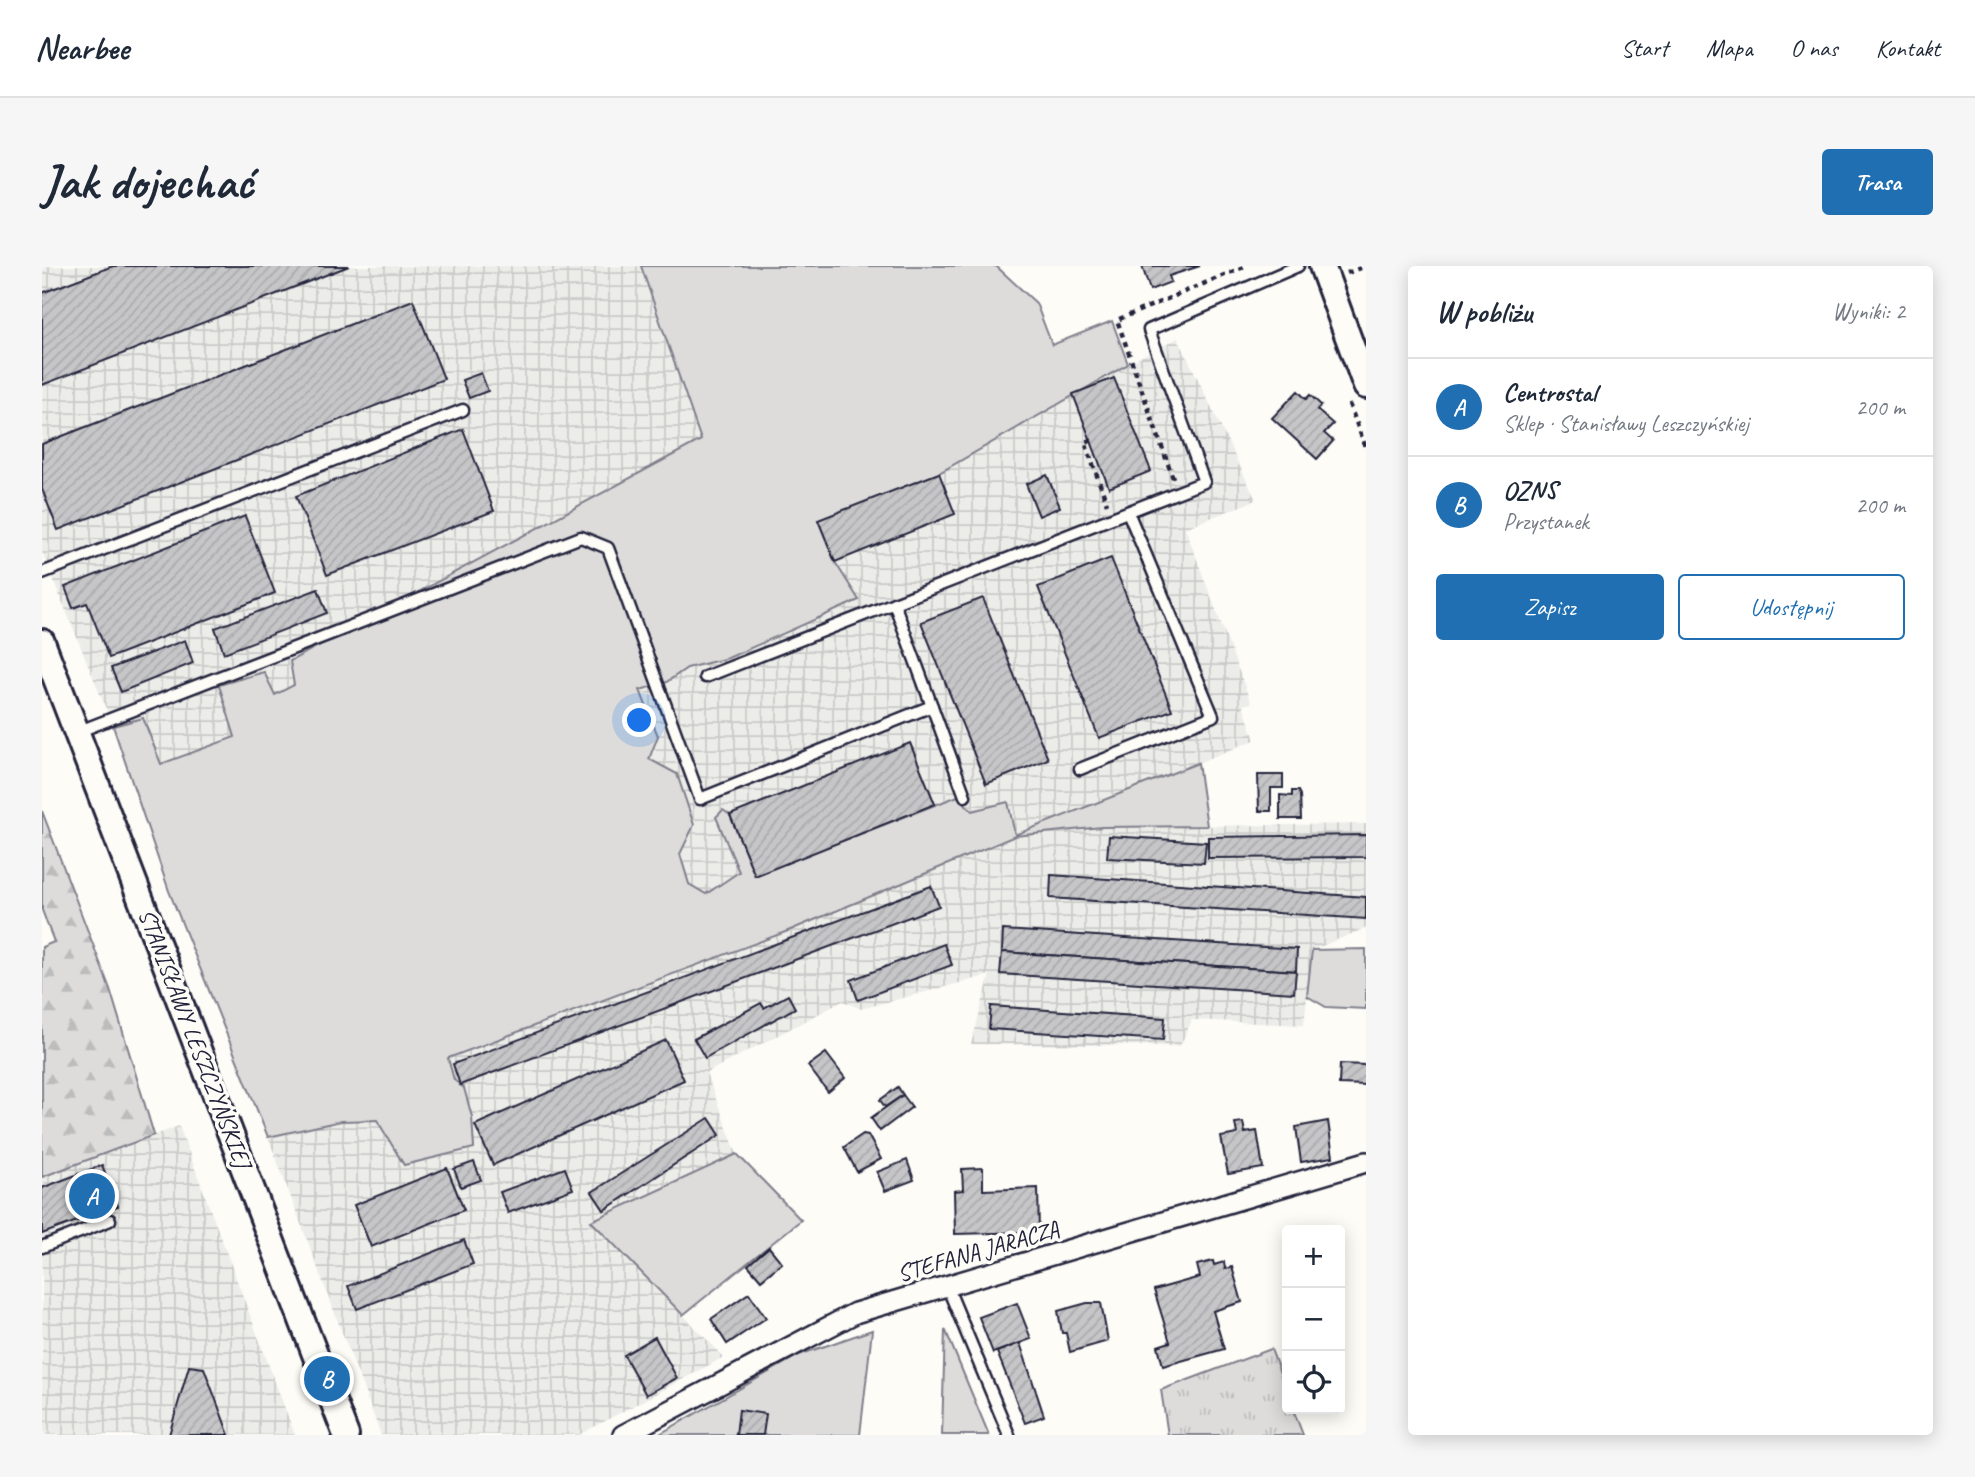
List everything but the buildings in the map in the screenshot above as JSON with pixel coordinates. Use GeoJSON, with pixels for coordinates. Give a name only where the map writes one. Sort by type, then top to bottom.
{"type":"FeatureCollection","features":[{"type":"Feature","properties":{"kind":"street"},"geometry":{"type":"LineString","coordinates":[[1322,266],[1366,386]]}},
{"type":"Feature","properties":{"kind":"street","name":"STANISŁAWY LESZCZYŃSKIEJ"},"geometry":{"type":"LineString","coordinates":[[42,642],[346,1435]]}},
{"type":"Feature","properties":{"kind":"street","name":"STEFANA JARACZA"},"geometry":{"type":"LineString","coordinates":[[623,1435],[855,1313],[1366,1162]]}},
{"type":"Feature","properties":{"kind":"lane"},"geometry":{"type":"LineString","coordinates":[[705,677],[1204,482],[1149,330],[1298,266]]}},
{"type":"Feature","properties":{"kind":"lane"},"geometry":{"type":"LineString","coordinates":[[42,573],[463,410]]}},
{"type":"Feature","properties":{"kind":"lane"},"geometry":{"type":"LineString","coordinates":[[1080,769],[1213,716],[1128,512]]}},
{"type":"Feature","properties":{"kind":"lane"},"geometry":{"type":"LineString","coordinates":[[76,732],[581,537],[608,548],[700,799],[932,706]]}},
{"type":"Feature","properties":{"kind":"lane"},"geometry":{"type":"LineString","coordinates":[[894,603],[965,796]]}},
{"type":"Feature","properties":{"kind":"lane"},"geometry":{"type":"LineString","coordinates":[[42,1247],[110,1220]]}},
{"type":"Feature","properties":{"kind":"lane"},"geometry":{"type":"LineString","coordinates":[[947,1286],[1009,1435]]}},
{"type":"Feature","properties":{"kind":"path"},"geometry":{"type":"LineString","coordinates":[[1163,485],[1174,480],[1117,320],[1246,266]]}},
{"type":"Feature","properties":{"kind":"path"},"geometry":{"type":"LineString","coordinates":[[1092,440],[1085,442],[1108,506],[1119,502]]}},
{"type":"Feature","properties":{"kind":"shaded area"},"geometry":{"type":"Polygon","coordinates":[[[42,266],[641,266],[701,440],[290,661],[294,685],[275,695],[220,685],[236,737],[161,764],[143,718],[113,726],[42,552],[42,266]]]}},
{"type":"Feature","properties":{"kind":"shaded area"},"geometry":{"type":"Polygon","coordinates":[[[1178,338],[1256,500],[1185,528],[1251,703],[1243,705],[1255,740],[1018,835],[1101,827],[1366,824],[1366,928],[1312,950],[1304,1025],[1192,1020],[1180,1046],[971,1044],[990,975],[861,1009],[843,1001],[706,1073],[737,1154],[592,1221],[724,1357],[579,1435],[381,1435],[268,1137],[341,1121],[377,1120],[473,1148],[472,1117],[454,1081],[448,1058],[788,931],[1015,836],[972,811],[957,796],[755,876],[739,872],[706,894],[689,884],[680,854],[694,825],[677,774],[649,759],[658,736],[640,690],[665,683],[687,668],[728,658],[858,600],[835,562],[818,520],[1178,338]]]}},
{"type":"Feature","properties":{"kind":"shaded area"},"geometry":{"type":"Polygon","coordinates":[[[179,1126],[295,1435],[42,1435],[42,1177],[179,1126]]]}},
{"type":"Feature","properties":{"kind":"green space"},"geometry":{"type":"Polygon","coordinates":[[[641,266],[996,266],[1036,303],[1052,345],[1112,321],[1128,364],[939,473],[819,520],[835,562],[859,600],[728,658],[687,668],[665,683],[640,690],[658,736],[649,759],[677,774],[694,825],[680,854],[689,884],[706,894],[739,872],[716,817],[723,810],[730,815],[755,875],[958,796],[972,811],[1008,802],[1015,835],[1198,763],[1207,826],[1102,827],[1015,836],[788,931],[448,1058],[454,1080],[464,1088],[472,1117],[474,1148],[404,1165],[377,1120],[341,1121],[268,1137],[169,891],[113,726],[143,718],[161,764],[235,737],[219,685],[264,672],[275,695],[294,685],[290,661],[701,440],[641,266]]]}},
{"type":"Feature","properties":{"kind":"green space"},"geometry":{"type":"Polygon","coordinates":[[[42,811],[110,989],[154,1135],[42,1177],[42,947],[54,942],[42,910],[42,811]]]}},
{"type":"Feature","properties":{"kind":"green space"},"geometry":{"type":"Polygon","coordinates":[[[1366,949],[1366,1009],[1326,1007],[1307,996],[1312,950],[1366,949]]]}},
{"type":"Feature","properties":{"kind":"green space"},"geometry":{"type":"Polygon","coordinates":[[[737,1154],[801,1220],[683,1315],[591,1221],[737,1154]]]}},
{"type":"Feature","properties":{"kind":"green space"},"geometry":{"type":"Polygon","coordinates":[[[945,1329],[989,1435],[942,1435],[945,1329]]]}},
{"type":"Feature","properties":{"kind":"green space"},"geometry":{"type":"Polygon","coordinates":[[[872,1330],[860,1435],[658,1435],[799,1355],[872,1330]]]}},
{"type":"Feature","properties":{"kind":"green space"},"geometry":{"type":"Polygon","coordinates":[[[1271,1349],[1282,1379],[1282,1414],[1295,1414],[1303,1435],[1168,1435],[1161,1390],[1271,1349]]]}},
{"type":"Feature","properties":{"kind":"place","name":"Centrostal"},"geometry":{"type":"Point","coordinates":[92,1196]}},
{"type":"Feature","properties":{"kind":"place","name":"OZNS"},"geometry":{"type":"Point","coordinates":[327,1379]}}]}
